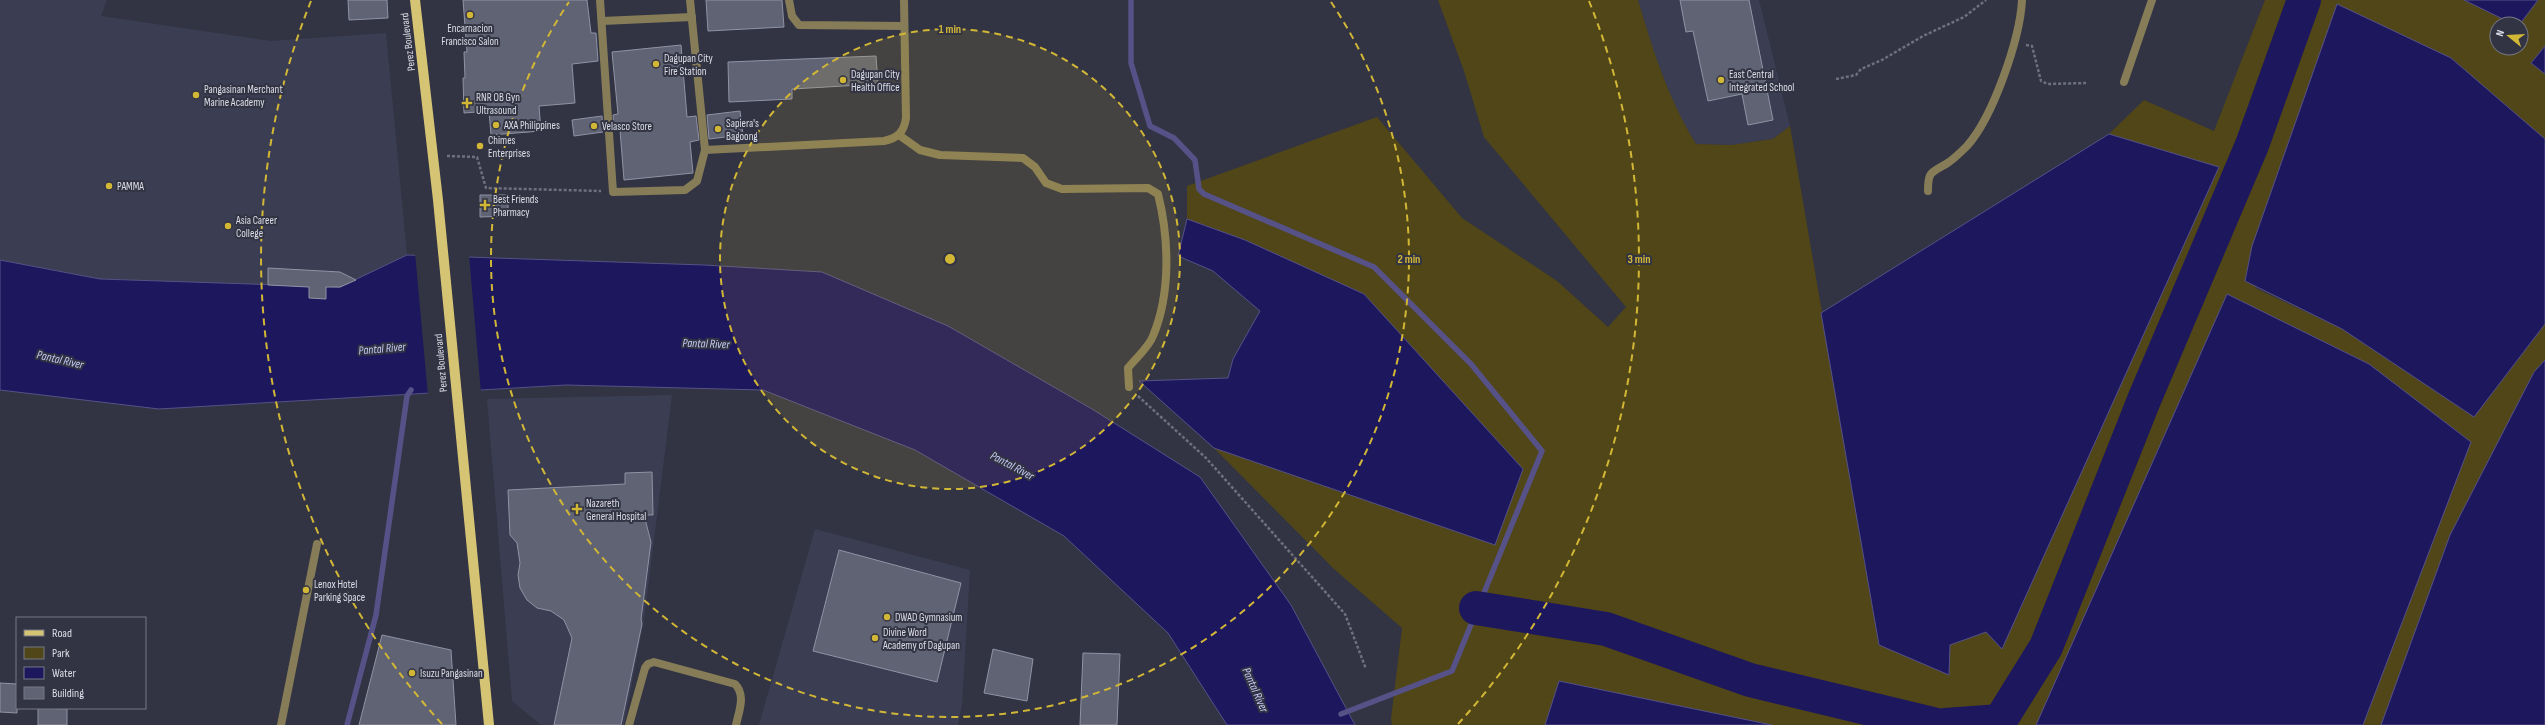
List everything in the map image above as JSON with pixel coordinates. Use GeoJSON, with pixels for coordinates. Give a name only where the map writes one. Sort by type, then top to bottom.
{"type":"FeatureCollection","features":[{"type":"Feature","properties":{"kind":"main road","name":"Perez Boulevard"},"geometry":{"type":"LineString","coordinates":[[415,0],[438,200],[461,457],[489,725]]}},
{"type":"Feature","properties":{"kind":"street"},"geometry":{"type":"LineString","coordinates":[[600,0],[613,192],[685,190],[697,181],[705,150],[690,0]]}},
{"type":"Feature","properties":{"kind":"street"},"geometry":{"type":"LineString","coordinates":[[789,0],[792,16],[799,25],[904,26]]}},
{"type":"Feature","properties":{"kind":"street"},"geometry":{"type":"LineString","coordinates":[[705,150],[884,141],[898,135],[904,129],[906,118],[904,0]]}},
{"type":"Feature","properties":{"kind":"street"},"geometry":{"type":"LineString","coordinates":[[1928,190],[1928,176],[1934,169],[1947,164],[1967,146],[1987,114],[2015,42],[2021,18],[2022,0]]}},
{"type":"Feature","properties":{"kind":"street"},"geometry":{"type":"LineString","coordinates":[[2124,82],[2152,0]]}},
{"type":"Feature","properties":{"kind":"street"},"geometry":{"type":"LineString","coordinates":[[602,21],[692,17]]}},
{"type":"Feature","properties":{"kind":"street"},"geometry":{"type":"LineString","coordinates":[[898,135],[920,150],[940,155],[1023,158],[1035,167],[1046,183],[1062,189],[1148,188],[1158,194],[1165,222],[1167,273],[1153,338],[1128,368],[1129,387]]}},
{"type":"Feature","properties":{"kind":"street"},"geometry":{"type":"LineString","coordinates":[[281,725],[318,544]]}},
{"type":"Feature","properties":{"kind":"street"},"geometry":{"type":"LineString","coordinates":[[629,725],[644,668],[654,662],[734,684],[740,689],[741,698],[736,725]]}},
{"type":"Feature","properties":{"kind":"path"},"geometry":{"type":"LineString","coordinates":[[1836,79],[1856,75],[1861,68],[1882,60],[1923,36],[1964,17],[1986,0]]}},
{"type":"Feature","properties":{"kind":"path"},"geometry":{"type":"LineString","coordinates":[[2015,42],[2032,46],[2041,81],[2048,84],[2086,84]]}},
{"type":"Feature","properties":{"kind":"path"},"geometry":{"type":"LineString","coordinates":[[432,155],[477,157],[486,188],[613,192]]}},
{"type":"Feature","properties":{"kind":"path"},"geometry":{"type":"LineString","coordinates":[[1129,387],[1206,458],[1345,614],[1366,669]]}},
{"type":"Feature","properties":{"kind":"shaded area","name":"Pangasinan Merchant Marine Academy"},"geometry":{"type":"Polygon","coordinates":[[[0,0],[107,0],[101,16],[271,41],[386,33],[407,255],[340,287],[100,279],[0,260],[0,0]]]}},
{"type":"Feature","properties":{"kind":"shaded area","name":"East Central Integrated School"},"geometry":{"type":"Polygon","coordinates":[[[1638,0],[1759,0],[1790,126],[1773,139],[1731,145],[1696,144],[1676,110],[1653,50],[1638,0]]]}},
{"type":"Feature","properties":{"kind":"shaded area","name":"Nazareth General Hospital"},"geometry":{"type":"Polygon","coordinates":[[[672,395],[644,620],[624,725],[541,725],[512,701],[487,399],[672,395]]]}},
{"type":"Feature","properties":{"kind":"shaded area","name":"Divine Word Academy of Dagupan"},"geometry":{"type":"Polygon","coordinates":[[[815,529],[970,570],[962,705],[958,725],[759,725],[815,529]]]}},
{"type":"Feature","properties":{"kind":"green space"},"geometry":{"type":"Polygon","coordinates":[[[1438,0],[1638,0],[1662,74],[1677,109],[1696,144],[1731,145],[1773,139],[1790,126],[1879,645],[1949,675],[1950,645],[1986,632],[2002,649],[2219,167],[2109,134],[2144,100],[2214,131],[2265,0],[2464,0],[2496,16],[2489,16],[2489,56],[2529,56],[2529,16],[2526,16],[2538,0],[2545,0],[2545,46],[2531,63],[2545,74],[2545,139],[2451,58],[2255,288],[2342,329],[2474,417],[2545,324],[2545,360],[2534,373],[2450,535],[2381,725],[2363,725],[2470,442],[2036,725],[1772,725],[1559,681],[1545,725],[1392,725],[1391,719],[1402,628],[1334,569],[1214,448],[1495,545],[1522,469],[1245,240],[1187,219],[1187,186],[1377,117],[1462,218],[1557,281],[1608,327],[1626,307],[1484,137],[1464,71],[1438,0]]]}},
{"type":"Feature","properties":{"kind":"water"},"geometry":{"type":"Polygon","coordinates":[[[2464,0],[2538,0],[2526,16],[2497,16],[2464,0]]]}},
{"type":"Feature","properties":{"kind":"water"},"geometry":{"type":"Polygon","coordinates":[[[2337,4],[2451,58],[2545,139],[2545,324],[2474,417],[2342,329],[2245,281],[2252,246],[2337,4]]]}},
{"type":"Feature","properties":{"kind":"water"},"geometry":{"type":"Polygon","coordinates":[[[2545,46],[2545,74],[2531,63],[2545,46]]]}},
{"type":"Feature","properties":{"kind":"water"},"geometry":{"type":"Polygon","coordinates":[[[2109,134],[2219,167],[2002,649],[1986,632],[1950,645],[1949,675],[1879,645],[1821,313],[2109,134]]]}},
{"type":"Feature","properties":{"kind":"water"},"geometry":{"type":"Polygon","coordinates":[[[1187,219],[1245,240],[1364,294],[1523,469],[1495,545],[1214,448],[1139,381],[1228,378],[1233,359],[1260,311],[1213,271],[1178,256],[1187,219]]]}},
{"type":"Feature","properties":{"kind":"water","name":"Pantal River"},"geometry":{"type":"Polygon","coordinates":[[[407,255],[704,265],[822,272],[948,326],[1092,409],[1200,477],[1291,605],[1355,725],[1227,725],[1168,633],[1064,536],[915,450],[763,390],[566,385],[159,409],[0,390],[0,260],[100,279],[340,287],[407,255]]]}},
{"type":"Feature","properties":{"kind":"water"},"geometry":{"type":"Polygon","coordinates":[[[2227,294],[2369,364],[2471,442],[2363,725],[2036,725],[2227,294]]]}},
{"type":"Feature","properties":{"kind":"water"},"geometry":{"type":"Polygon","coordinates":[[[2545,360],[2545,725],[2381,725],[2450,535],[2534,372],[2545,360]]]}},
{"type":"Feature","properties":{"kind":"water"},"geometry":{"type":"Polygon","coordinates":[[[1559,681],[1772,725],[1545,725],[1559,681]]]}},
{"type":"Feature","properties":{"kind":"pier"},"geometry":{"type":"Polygon","coordinates":[[[415,253],[469,255],[481,393],[428,396],[415,253]]]}},
{"type":"Feature","properties":{"kind":"building"},"geometry":{"type":"Polygon","coordinates":[[[348,0],[387,0],[388,18],[349,20],[348,0]]]}},
{"type":"Feature","properties":{"kind":"building"},"geometry":{"type":"Polygon","coordinates":[[[463,0],[587,0],[591,33],[596,33],[598,61],[572,64],[575,103],[539,106],[541,131],[491,135],[489,111],[464,113],[464,52],[467,52],[463,0]]]}},
{"type":"Feature","properties":{"kind":"building"},"geometry":{"type":"Polygon","coordinates":[[[706,0],[782,0],[784,27],[708,31],[706,0]]]}},
{"type":"Feature","properties":{"kind":"building"},"geometry":{"type":"Polygon","coordinates":[[[1680,0],[1749,0],[1773,120],[1748,125],[1742,94],[1708,101],[1693,31],[1686,32],[1680,0]]]}},
{"type":"Feature","properties":{"kind":"building"},"geometry":{"type":"Polygon","coordinates":[[[681,45],[687,117],[696,116],[699,140],[690,142],[693,173],[624,180],[620,130],[614,130],[613,115],[618,114],[612,52],[681,45]]]}},
{"type":"Feature","properties":{"kind":"building"},"geometry":{"type":"Polygon","coordinates":[[[876,56],[878,84],[792,89],[792,99],[729,102],[728,62],[876,56]]]}},
{"type":"Feature","properties":{"kind":"building"},"geometry":{"type":"Polygon","coordinates":[[[740,111],[743,135],[709,139],[707,115],[740,111]]]}},
{"type":"Feature","properties":{"kind":"building"},"geometry":{"type":"Polygon","coordinates":[[[602,116],[603,132],[574,136],[572,120],[602,116]]]}},
{"type":"Feature","properties":{"kind":"building"},"geometry":{"type":"Polygon","coordinates":[[[480,195],[508,195],[508,216],[480,217],[480,195]]]}},
{"type":"Feature","properties":{"kind":"building"},"geometry":{"type":"Polygon","coordinates":[[[268,268],[340,272],[356,280],[340,287],[326,287],[326,299],[309,298],[309,287],[268,285],[268,268]]]}},
{"type":"Feature","properties":{"kind":"building"},"geometry":{"type":"Polygon","coordinates":[[[652,472],[653,515],[644,515],[651,542],[641,619],[642,624],[621,725],[554,725],[572,638],[564,620],[551,611],[537,608],[527,600],[520,588],[518,575],[520,563],[517,543],[510,535],[508,490],[625,484],[625,473],[652,472]]]}},
{"type":"Feature","properties":{"kind":"building","name":"DWAD Gymnasium"},"geometry":{"type":"Polygon","coordinates":[[[839,550],[961,583],[937,682],[813,651],[839,550]]]}},
{"type":"Feature","properties":{"kind":"building","name":"Isuzu Pangasinan"},"geometry":{"type":"Polygon","coordinates":[[[382,635],[451,650],[456,725],[359,725],[382,635]]]}},
{"type":"Feature","properties":{"kind":"building"},"geometry":{"type":"Polygon","coordinates":[[[993,649],[1033,659],[1027,701],[984,693],[993,649]]]}},
{"type":"Feature","properties":{"kind":"building"},"geometry":{"type":"Polygon","coordinates":[[[1083,653],[1120,654],[1117,725],[1080,725],[1083,653]]]}},
{"type":"Feature","properties":{"kind":"building"},"geometry":{"type":"Polygon","coordinates":[[[0,683],[16,684],[17,713],[0,712],[0,683]]]}},
{"type":"Feature","properties":{"kind":"building"},"geometry":{"type":"Polygon","coordinates":[[[38,709],[67,709],[67,725],[38,725],[38,709]]]}},
{"type":"Feature","properties":{"kind":"waterway"},"geometry":{"type":"LineString","coordinates":[[1131,0],[1131,63],[1150,126],[1174,138],[1195,160],[1199,189],[1204,194],[1374,267],[1471,364],[1542,451],[1452,671],[1341,714]]}},
{"type":"Feature","properties":{"kind":"waterway"},"geometry":{"type":"LineString","coordinates":[[1945,725],[2000,721],[2046,647],[2144,400],[2252,145],[2304,0]]}},
{"type":"Feature","properties":{"kind":"waterway"},"geometry":{"type":"LineString","coordinates":[[347,725],[376,615],[407,396],[411,390]]}},
{"type":"Feature","properties":{"kind":"waterway"},"geometry":{"type":"LineString","coordinates":[[1476,608],[1606,629],[1750,680],[1937,725]]}},
{"type":"Feature","properties":{"kind":"place","name":"Encarnacion Francisco Salon"},"geometry":{"type":"Point","coordinates":[470,15]}},
{"type":"Feature","properties":{"kind":"place","name":"Dagupan City Fire Station"},"geometry":{"type":"Point","coordinates":[656,64]}},
{"type":"Feature","properties":{"kind":"place","name":"Dagupan City Health Office"},"geometry":{"type":"Point","coordinates":[843,80]}},
{"type":"Feature","properties":{"kind":"place","name":"East Central Integrated School"},"geometry":{"type":"Point","coordinates":[1721,80]}},
{"type":"Feature","properties":{"kind":"place","name":"Pangasinan Merchant Marine Academy"},"geometry":{"type":"Point","coordinates":[196,95]}},
{"type":"Feature","properties":{"kind":"place","name":"RNR OB Gyn Ultrasound"},"geometry":{"type":"Point","coordinates":[467,103]}},
{"type":"Feature","properties":{"kind":"place","name":"AXA Philippines"},"geometry":{"type":"Point","coordinates":[496,125]}},
{"type":"Feature","properties":{"kind":"place","name":"Velasco Store"},"geometry":{"type":"Point","coordinates":[594,126]}},
{"type":"Feature","properties":{"kind":"place","name":"Sapiera's Bagoong"},"geometry":{"type":"Point","coordinates":[718,129]}},
{"type":"Feature","properties":{"kind":"place","name":"Chimes Enterprises"},"geometry":{"type":"Point","coordinates":[480,146]}},
{"type":"Feature","properties":{"kind":"place","name":"PAMMA"},"geometry":{"type":"Point","coordinates":[109,186]}},
{"type":"Feature","properties":{"kind":"place","name":"Best Friends Pharmacy"},"geometry":{"type":"Point","coordinates":[485,205]}},
{"type":"Feature","properties":{"kind":"place","name":"Asia Career College"},"geometry":{"type":"Point","coordinates":[228,226]}},
{"type":"Feature","properties":{"kind":"place","name":"Nazareth General Hospital"},"geometry":{"type":"Point","coordinates":[577,509]}},
{"type":"Feature","properties":{"kind":"place","name":"Lenox Hotel Parking Space"},"geometry":{"type":"Point","coordinates":[306,590]}},
{"type":"Feature","properties":{"kind":"place","name":"DWAD Gymnasium"},"geometry":{"type":"Point","coordinates":[887,617]}},
{"type":"Feature","properties":{"kind":"place","name":"Divine Word Academy of Dagupan"},"geometry":{"type":"Point","coordinates":[875,638]}},
{"type":"Feature","properties":{"kind":"place","name":"Isuzu Pangasinan"},"geometry":{"type":"Point","coordinates":[412,673]}}]}
